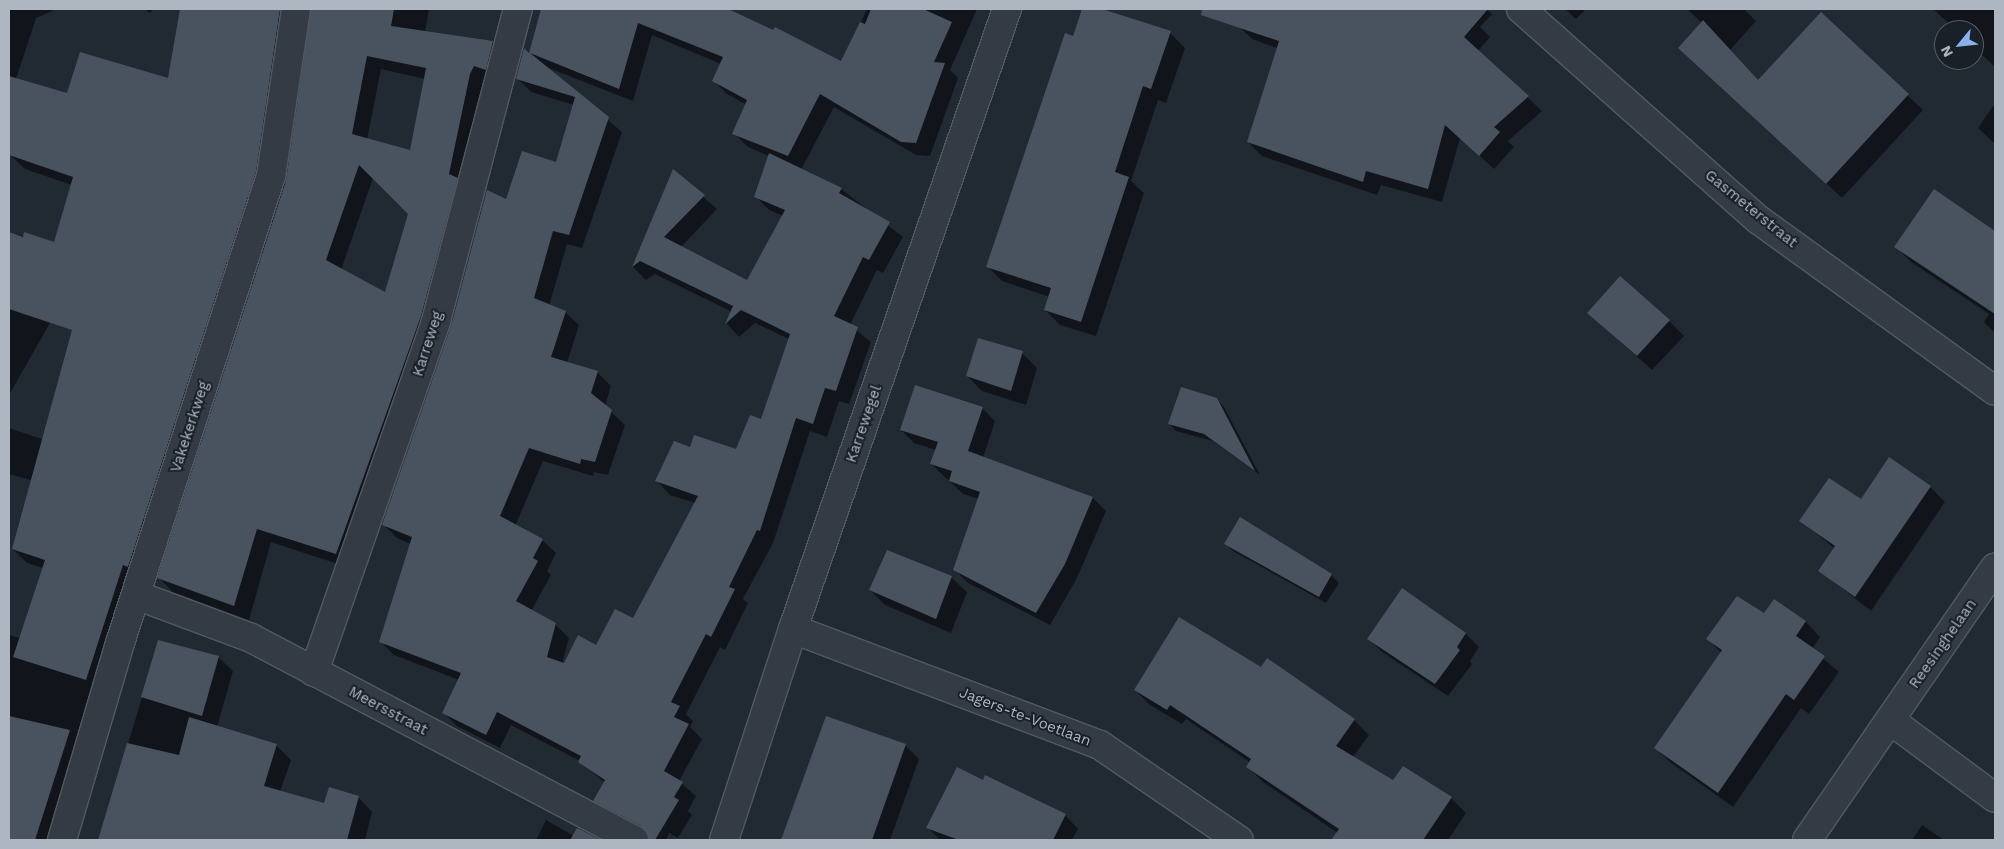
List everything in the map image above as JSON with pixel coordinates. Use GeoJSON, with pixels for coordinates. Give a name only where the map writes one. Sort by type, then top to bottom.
{"type":"FeatureCollection","features":[{"type":"Feature","properties":{"kind":"street","name":"Vakekerkweg"},"geometry":{"type":"LineString","coordinates":[[62,840],[136,595],[271,176],[296,9]]}},
{"type":"Feature","properties":{"kind":"street","name":"Karreweg"},"geometry":{"type":"LineString","coordinates":[[314,672],[436,322],[518,9]]}},
{"type":"Feature","properties":{"kind":"street","name":"Karrewegel"},"geometry":{"type":"LineString","coordinates":[[724,840],[793,629],[1007,9]]}},
{"type":"Feature","properties":{"kind":"street","name":"Gasmeterstraat"},"geometry":{"type":"LineString","coordinates":[[1521,9],[1759,220],[1995,390]]}},
{"type":"Feature","properties":{"kind":"street","name":"Reesinghelaan"},"geometry":{"type":"LineString","coordinates":[[1807,840],[1995,567]]}},
{"type":"Feature","properties":{"kind":"street","name":"Meersstraat"},"geometry":{"type":"LineString","coordinates":[[136,595],[251,638],[634,840]]}},
{"type":"Feature","properties":{"kind":"street","name":"Jagers-te-Voetlaan"},"geometry":{"type":"LineString","coordinates":[[793,629],[1100,745],[1239,840]]}},
{"type":"Feature","properties":{"kind":"street"},"geometry":{"type":"LineString","coordinates":[[1890,720],[1995,798]]}},
{"type":"Feature","properties":{"kind":"building"},"geometry":{"type":"Polygon","coordinates":[[[180,9],[280,9],[256,172],[128,567],[123,565],[86,680],[13,657],[45,560],[12,549],[72,330],[9,309],[9,232],[23,237],[24,232],[54,242],[73,177],[9,155],[9,76],[67,93],[80,52],[168,78],[180,9]]]}},
{"type":"Feature","properties":{"kind":"building"},"geometry":{"type":"Polygon","coordinates":[[[311,9],[394,9],[391,26],[493,41],[486,70],[474,66],[470,74],[449,174],[458,178],[421,316],[336,554],[257,529],[234,606],[157,578],[286,181],[311,9]],[[367,56],[352,134],[410,150],[426,68],[367,56]],[[359,165],[326,260],[385,292],[408,214],[359,165]]]}},
{"type":"Feature","properties":{"kind":"building"},"geometry":{"type":"Polygon","coordinates":[[[541,9],[728,9],[773,30],[775,27],[841,61],[860,22],[865,24],[871,9],[923,9],[952,22],[934,62],[945,63],[916,143],[901,142],[820,94],[788,156],[732,134],[747,100],[712,81],[723,57],[638,23],[619,89],[530,53],[609,117],[569,235],[553,231],[534,298],[566,311],[551,357],[598,371],[591,393],[612,410],[595,462],[581,459],[580,464],[529,448],[500,516],[543,539],[533,558],[538,561],[516,601],[556,623],[547,657],[564,663],[578,635],[596,645],[615,609],[633,618],[698,496],[655,481],[674,441],[690,447],[694,435],[736,449],[750,415],[761,419],[790,334],[741,310],[725,324],[733,306],[640,261],[632,267],[673,169],[705,195],[664,237],[747,280],[785,210],[754,197],[769,153],[842,188],[839,193],[890,222],[869,260],[863,257],[834,316],[858,327],[836,391],[825,388],[813,424],[796,418],[760,531],[757,530],[729,587],[735,589],[711,637],[706,634],[671,702],[680,706],[674,717],[689,724],[664,771],[683,782],[674,797],[679,800],[655,840],[649,840],[641,826],[593,801],[605,780],[578,762],[581,756],[497,712],[486,735],[442,713],[461,673],[379,642],[412,537],[382,525],[451,326],[487,190],[506,199],[522,151],[556,162],[575,97],[516,79],[524,48],[529,53],[541,9]]]}},
{"type":"Feature","properties":{"kind":"building"},"geometry":{"type":"Polygon","coordinates":[[[1082,9],[1102,9],[1171,31],[1151,89],[1143,86],[1115,172],[1129,177],[1081,322],[1044,310],[1051,288],[986,267],[1065,33],[1073,36],[1082,9]]]}},
{"type":"Feature","properties":{"kind":"building"},"geometry":{"type":"Polygon","coordinates":[[[1202,9],[1488,9],[1464,37],[1529,96],[1494,127],[1500,132],[1479,156],[1445,125],[1428,189],[1366,171],[1363,182],[1247,142],[1279,41],[1201,15],[1202,9]]]}},
{"type":"Feature","properties":{"kind":"building"},"geometry":{"type":"Polygon","coordinates":[[[1821,12],[1909,94],[1826,184],[1678,48],[1703,20],[1758,80],[1821,12]]]}},
{"type":"Feature","properties":{"kind":"building"},"geometry":{"type":"Polygon","coordinates":[[[1934,189],[1995,231],[1995,314],[1894,247],[1934,189]]]}},
{"type":"Feature","properties":{"kind":"building"},"geometry":{"type":"Polygon","coordinates":[[[1620,276],[1670,320],[1637,356],[1587,313],[1620,276]]]}},
{"type":"Feature","properties":{"kind":"building"},"geometry":{"type":"Polygon","coordinates":[[[978,338],[1023,351],[1011,391],[966,376],[978,338]]]}},
{"type":"Feature","properties":{"kind":"building"},"geometry":{"type":"Polygon","coordinates":[[[915,385],[983,407],[968,451],[1093,497],[1065,564],[1036,613],[953,570],[980,492],[949,481],[952,471],[930,464],[938,442],[900,430],[915,385]]]}},
{"type":"Feature","properties":{"kind":"building"},"geometry":{"type":"Polygon","coordinates":[[[1181,387],[1217,398],[1255,471],[1204,434],[1168,424],[1181,387]]]}},
{"type":"Feature","properties":{"kind":"building"},"geometry":{"type":"Polygon","coordinates":[[[1889,457],[1931,486],[1855,597],[1818,571],[1835,546],[1799,521],[1829,478],[1861,499],[1889,457]]]}},
{"type":"Feature","properties":{"kind":"building"},"geometry":{"type":"Polygon","coordinates":[[[1240,517],[1332,574],[1319,597],[1224,544],[1240,517]]]}},
{"type":"Feature","properties":{"kind":"building"},"geometry":{"type":"Polygon","coordinates":[[[887,550],[952,576],[936,619],[869,590],[887,550]]]}},
{"type":"Feature","properties":{"kind":"building"},"geometry":{"type":"Polygon","coordinates":[[[1402,588],[1466,633],[1457,647],[1460,650],[1435,684],[1367,639],[1402,588]]]}},
{"type":"Feature","properties":{"kind":"building"},"geometry":{"type":"Polygon","coordinates":[[[1737,596],[1764,613],[1774,599],[1806,621],[1796,636],[1825,656],[1794,700],[1786,694],[1718,793],[1654,748],[1722,650],[1706,639],[1737,596]]]}},
{"type":"Feature","properties":{"kind":"building"},"geometry":{"type":"Polygon","coordinates":[[[1179,617],[1261,667],[1267,658],[1355,719],[1336,746],[1393,780],[1403,766],[1452,797],[1423,840],[1331,840],[1339,829],[1246,767],[1251,759],[1170,705],[1167,710],[1134,690],[1179,617]]]}},
{"type":"Feature","properties":{"kind":"building"},"geometry":{"type":"Polygon","coordinates":[[[158,640],[219,656],[202,716],[141,697],[158,640]]]}},
{"type":"Feature","properties":{"kind":"building"},"geometry":{"type":"Polygon","coordinates":[[[9,716],[70,730],[35,840],[9,840],[9,716]]]}},
{"type":"Feature","properties":{"kind":"building"},"geometry":{"type":"Polygon","coordinates":[[[826,716],[906,744],[872,840],[781,840],[826,716]]]}},
{"type":"Feature","properties":{"kind":"building"},"geometry":{"type":"Polygon","coordinates":[[[189,717],[277,744],[264,786],[324,803],[329,787],[359,796],[347,840],[98,840],[127,743],[179,755],[189,717]]]}},
{"type":"Feature","properties":{"kind":"building"},"geometry":{"type":"Polygon","coordinates":[[[957,767],[983,780],[985,775],[1066,814],[1053,840],[959,840],[926,828],[957,767]]]}},
{"type":"Feature","properties":{"kind":"building"},"geometry":{"type":"Polygon","coordinates":[[[577,828],[601,840],[570,840],[577,828]]]}}]}
